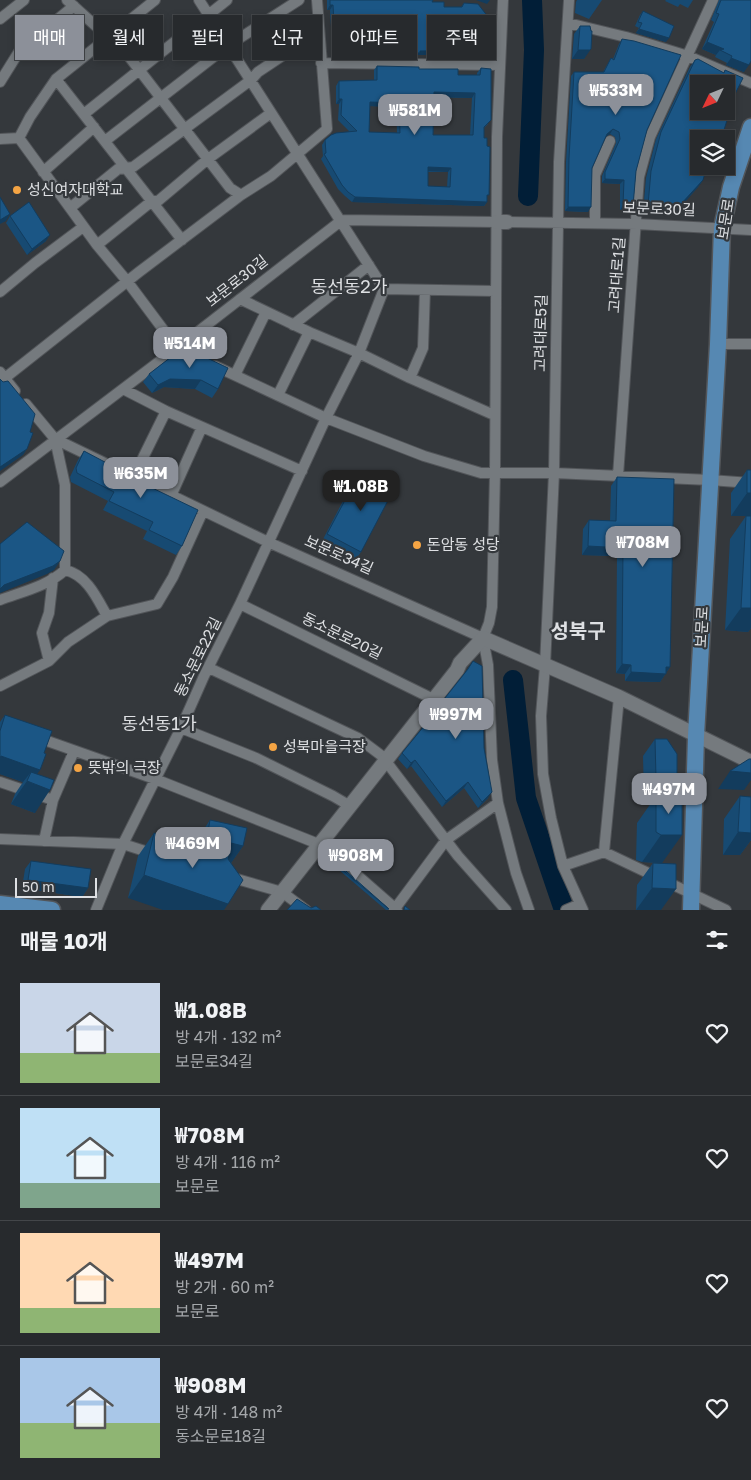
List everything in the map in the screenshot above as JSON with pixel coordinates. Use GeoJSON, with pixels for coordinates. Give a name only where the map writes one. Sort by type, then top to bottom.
{"type":"FeatureCollection","features":[{"type":"Feature","properties":{"kind":"main road","name":"보문로"},"geometry":{"type":"LineString","coordinates":[[692,902],[696,736],[718,344],[722,228],[731,187],[751,127]]}},
{"type":"Feature","properties":{"kind":"main road"},"geometry":{"type":"LineString","coordinates":[[0,904],[52,910]]}},
{"type":"Feature","properties":{"kind":"street"},"geometry":{"type":"LineString","coordinates":[[0,19],[24,0]]}},
{"type":"Feature","properties":{"kind":"street"},"geometry":{"type":"LineString","coordinates":[[136,15],[155,0]]}},
{"type":"Feature","properties":{"kind":"street"},"geometry":{"type":"LineString","coordinates":[[199,0],[209,15],[227,0]]}},
{"type":"Feature","properties":{"kind":"street"},"geometry":{"type":"LineString","coordinates":[[242,37],[300,0]]}},
{"type":"Feature","properties":{"kind":"street"},"geometry":{"type":"LineString","coordinates":[[317,0],[318,15]]}},
{"type":"Feature","properties":{"kind":"street"},"geometry":{"type":"LineString","coordinates":[[503,0],[497,137],[502,222],[495,291],[494,415],[496,472],[492,607],[489,623],[488,665],[492,760],[498,803],[516,873],[529,910]]}},
{"type":"Feature","properties":{"kind":"street","name":"고려대로5길"},"geometry":{"type":"LineString","coordinates":[[569,0],[559,162],[553,222],[550,473],[545,666],[541,716],[543,774],[551,818],[563,866],[582,907]]}},
{"type":"Feature","properties":{"kind":"street","name":"고려대로1길"},"geometry":{"type":"LineString","coordinates":[[618,476],[639,177],[650,137],[713,0]]}},
{"type":"Feature","properties":{"kind":"street"},"geometry":{"type":"LineString","coordinates":[[0,82],[20,50],[70,3],[94,24]]}},
{"type":"Feature","properties":{"kind":"street"},"geometry":{"type":"LineString","coordinates":[[568,23],[626,37],[688,56],[751,83]]}},
{"type":"Feature","properties":{"kind":"street"},"geometry":{"type":"LineString","coordinates":[[84,114],[173,43]]}},
{"type":"Feature","properties":{"kind":"street"},"geometry":{"type":"LineString","coordinates":[[19,138],[30,117],[56,79],[94,48]]}},
{"type":"Feature","properties":{"kind":"street"},"geometry":{"type":"LineString","coordinates":[[131,60],[230,188],[241,195]]}},
{"type":"Feature","properties":{"kind":"street"},"geometry":{"type":"LineString","coordinates":[[105,141],[209,60]]}},
{"type":"Feature","properties":{"kind":"street"},"geometry":{"type":"LineString","coordinates":[[238,60],[298,155],[342,220],[384,289],[495,291]]}},
{"type":"Feature","properties":{"kind":"street"},"geometry":{"type":"LineString","coordinates":[[70,208],[118,169],[133,167],[276,60]]}},
{"type":"Feature","properties":{"kind":"street"},"geometry":{"type":"LineString","coordinates":[[2,378],[241,195],[271,176],[327,129],[321,60]]}},
{"type":"Feature","properties":{"kind":"street"},"geometry":{"type":"LineString","coordinates":[[321,63],[500,65]]}},
{"type":"Feature","properties":{"kind":"street"},"geometry":{"type":"LineString","coordinates":[[56,79],[182,240]]}},
{"type":"Feature","properties":{"kind":"street"},"geometry":{"type":"LineString","coordinates":[[97,245],[152,201],[158,202],[208,160],[271,113]]}},
{"type":"Feature","properties":{"kind":"street"},"geometry":{"type":"LineString","coordinates":[[43,172],[94,127]]}},
{"type":"Feature","properties":{"kind":"street"},"geometry":{"type":"LineString","coordinates":[[0,139],[19,138]]}},
{"type":"Feature","properties":{"kind":"street"},"geometry":{"type":"LineString","coordinates":[[19,138],[97,245],[177,348],[326,418],[424,456],[481,472],[550,473],[751,483]]}},
{"type":"Feature","properties":{"kind":"street"},"geometry":{"type":"LineString","coordinates":[[595,223],[595,175],[610,141]]}},
{"type":"Feature","properties":{"kind":"street"},"geometry":{"type":"LineString","coordinates":[[342,220],[502,222]]}},
{"type":"Feature","properties":{"kind":"street","name":"보문로30길"},"geometry":{"type":"LineString","coordinates":[[0,482],[342,220]]}},
{"type":"Feature","properties":{"kind":"street","name":"보문로30길"},"geometry":{"type":"LineString","coordinates":[[502,222],[636,224],[751,230]]}},
{"type":"Feature","properties":{"kind":"street"},"geometry":{"type":"LineString","coordinates":[[0,292],[84,227]]}},
{"type":"Feature","properties":{"kind":"street"},"geometry":{"type":"LineString","coordinates":[[294,325],[369,265]]}},
{"type":"Feature","properties":{"kind":"street","name":"동소문로22길"},"geometry":{"type":"LineString","coordinates":[[96,910],[123,844],[181,728],[326,418],[359,353],[384,289]]}},
{"type":"Feature","properties":{"kind":"street"},"geometry":{"type":"LineString","coordinates":[[410,378],[423,348],[425,290]]}},
{"type":"Feature","properties":{"kind":"street"},"geometry":{"type":"LineString","coordinates":[[240,299],[494,415]]}},
{"type":"Feature","properties":{"kind":"street"},"geometry":{"type":"LineString","coordinates":[[235,375],[266,312]]}},
{"type":"Feature","properties":{"kind":"street"},"geometry":{"type":"LineString","coordinates":[[278,395],[309,332]]}},
{"type":"Feature","properties":{"kind":"street"},"geometry":{"type":"LineString","coordinates":[[718,344],[751,344]]}},
{"type":"Feature","properties":{"kind":"street","name":"보문로34길"},"geometry":{"type":"LineString","coordinates":[[2,378],[55,439],[268,542],[488,641]]}},
{"type":"Feature","properties":{"kind":"street"},"geometry":{"type":"LineString","coordinates":[[123,389],[166,411],[302,471]]}},
{"type":"Feature","properties":{"kind":"street"},"geometry":{"type":"LineString","coordinates":[[133,478],[166,411]]}},
{"type":"Feature","properties":{"kind":"street"},"geometry":{"type":"LineString","coordinates":[[171,496],[202,427]]}},
{"type":"Feature","properties":{"kind":"street"},"geometry":{"type":"LineString","coordinates":[[55,439],[65,485],[65,570]]}},
{"type":"Feature","properties":{"kind":"street"},"geometry":{"type":"LineString","coordinates":[[0,686],[49,661],[68,642],[107,616],[157,604],[173,577],[203,511]]}},
{"type":"Feature","properties":{"kind":"street"},"geometry":{"type":"LineString","coordinates":[[0,600],[53,578],[65,570],[73,572],[91,587],[107,616]]}},
{"type":"Feature","properties":{"kind":"street"},"geometry":{"type":"LineString","coordinates":[[49,661],[42,633],[49,613],[53,578]]}},
{"type":"Feature","properties":{"kind":"street","name":"동소문로20길"},"geometry":{"type":"LineString","coordinates":[[240,604],[430,697]]}},
{"type":"Feature","properties":{"kind":"street"},"geometry":{"type":"LineString","coordinates":[[488,641],[619,697],[751,762]]}},
{"type":"Feature","properties":{"kind":"street"},"geometry":{"type":"LineString","coordinates":[[317,845],[454,666],[488,641]]}},
{"type":"Feature","properties":{"kind":"street"},"geometry":{"type":"LineString","coordinates":[[268,910],[305,863],[345,803],[457,670],[460,663]]}},
{"type":"Feature","properties":{"kind":"street"},"geometry":{"type":"LineString","coordinates":[[209,668],[358,738],[384,758],[446,840],[506,910]]}},
{"type":"Feature","properties":{"kind":"street"},"geometry":{"type":"LineString","coordinates":[[604,852],[619,697]]}},
{"type":"Feature","properties":{"kind":"street"},"geometry":{"type":"LineString","coordinates":[[181,728],[256,758],[345,803]]}},
{"type":"Feature","properties":{"kind":"street"},"geometry":{"type":"LineString","coordinates":[[28,734],[155,779],[317,845],[349,868],[396,909],[446,840],[498,803]]}},
{"type":"Feature","properties":{"kind":"street"},"geometry":{"type":"LineString","coordinates":[[44,841],[53,800],[74,750]]}},
{"type":"Feature","properties":{"kind":"street"},"geometry":{"type":"LineString","coordinates":[[0,782],[53,800]]}},
{"type":"Feature","properties":{"kind":"street"},"geometry":{"type":"LineString","coordinates":[[0,839],[123,844],[160,856]]}},
{"type":"Feature","properties":{"kind":"street"},"geometry":{"type":"LineString","coordinates":[[563,866],[604,852],[692,902],[726,910]]}},
{"type":"Feature","properties":{"kind":"street"},"geometry":{"type":"LineString","coordinates":[[216,872],[282,892],[306,910]]}},
{"type":"Feature","properties":{"kind":"street"},"geometry":{"type":"LineString","coordinates":[[566,910],[582,907]]}},
{"type":"Feature","properties":{"kind":"building"},"geometry":{"type":"Polygon","coordinates":[[[330,0],[433,0],[432,2],[444,2],[444,7],[462,7],[464,3],[478,4],[487,15],[427,15],[427,51],[417,53],[417,15],[334,15],[333,5],[330,5],[330,0]]]}},
{"type":"Feature","properties":{"kind":"building"},"geometry":{"type":"Polygon","coordinates":[[[721,0],[751,0],[751,61],[749,65],[731,58],[732,56],[720,50],[724,49],[707,42],[719,14],[716,13],[721,0]]]}},
{"type":"Feature","properties":{"kind":"building"},"geometry":{"type":"Polygon","coordinates":[[[643,11],[674,26],[669,38],[639,29],[642,23],[638,22],[643,11]]]}},
{"type":"Feature","properties":{"kind":"building"},"geometry":{"type":"Polygon","coordinates":[[[580,26],[590,26],[592,31],[590,50],[578,50],[580,26]]]}},
{"type":"Feature","properties":{"kind":"building"},"geometry":{"type":"Polygon","coordinates":[[[622,39],[681,55],[647,130],[636,171],[633,206],[623,205],[624,180],[605,179],[605,172],[620,139],[619,132],[613,129],[607,134],[592,168],[591,207],[568,207],[574,72],[604,72],[611,58],[614,60],[622,39]]]}},
{"type":"Feature","properties":{"kind":"building"},"geometry":{"type":"Polygon","coordinates":[[[698,59],[724,73],[725,70],[743,78],[735,94],[735,75],[690,75],[690,120],[727,120],[724,130],[690,130],[690,175],[704,175],[703,180],[681,204],[648,205],[651,171],[661,132],[695,60],[698,59]]]}},
{"type":"Feature","properties":{"kind":"building"},"geometry":{"type":"Polygon","coordinates":[[[377,66],[458,69],[458,75],[480,75],[481,68],[491,69],[491,120],[484,127],[484,138],[487,138],[487,146],[490,147],[489,195],[487,195],[487,202],[355,197],[348,192],[324,154],[326,153],[325,140],[331,135],[357,131],[341,115],[342,99],[339,99],[339,81],[377,80],[377,66]],[[434,92],[433,135],[473,135],[475,93],[434,92]],[[370,102],[369,132],[400,133],[399,103],[370,102]],[[428,167],[428,186],[450,187],[451,168],[428,167]]]}},
{"type":"Feature","properties":{"kind":"building"},"geometry":{"type":"Polygon","coordinates":[[[0,197],[10,214],[0,220],[0,197]]]}},
{"type":"Feature","properties":{"kind":"building"},"geometry":{"type":"Polygon","coordinates":[[[29,202],[50,235],[32,249],[10,216],[29,202]]]}},
{"type":"Feature","properties":{"kind":"building"},"geometry":{"type":"Polygon","coordinates":[[[184,347],[228,368],[218,389],[201,380],[170,379],[158,385],[149,374],[184,347]]]}},
{"type":"Feature","properties":{"kind":"building"},"geometry":{"type":"Polygon","coordinates":[[[0,379],[3,382],[8,381],[35,414],[30,432],[33,433],[27,449],[0,467],[0,379]]]}},
{"type":"Feature","properties":{"kind":"building"},"geometry":{"type":"Polygon","coordinates":[[[84,451],[118,469],[117,471],[198,510],[182,546],[149,530],[153,522],[109,501],[114,492],[77,473],[76,468],[84,451]]]}},
{"type":"Feature","properties":{"kind":"building"},"geometry":{"type":"Polygon","coordinates":[[[747,470],[751,470],[751,493],[747,493],[747,470]]]}},
{"type":"Feature","properties":{"kind":"building"},"geometry":{"type":"Polygon","coordinates":[[[360,472],[394,489],[361,552],[327,534],[360,472]]]}},
{"type":"Feature","properties":{"kind":"building"},"geometry":{"type":"Polygon","coordinates":[[[617,477],[674,479],[670,667],[666,667],[666,674],[631,672],[631,665],[622,664],[623,548],[588,546],[589,520],[616,521],[617,477]]]}},
{"type":"Feature","properties":{"kind":"building"},"geometry":{"type":"Polygon","coordinates":[[[746,516],[751,516],[751,608],[741,608],[746,516]]]}},
{"type":"Feature","properties":{"kind":"building"},"geometry":{"type":"Polygon","coordinates":[[[27,522],[64,551],[60,561],[53,566],[4,585],[0,589],[0,544],[27,522]]]}},
{"type":"Feature","properties":{"kind":"building"},"geometry":{"type":"Polygon","coordinates":[[[473,661],[482,666],[484,748],[492,792],[482,802],[468,782],[446,801],[415,760],[411,763],[402,753],[429,720],[444,706],[441,703],[473,661]]]}},
{"type":"Feature","properties":{"kind":"building"},"geometry":{"type":"Polygon","coordinates":[[[5,715],[52,731],[40,770],[1,756],[0,758],[0,731],[5,715]]]}},
{"type":"Feature","properties":{"kind":"building"},"geometry":{"type":"Polygon","coordinates":[[[655,739],[667,739],[677,754],[677,778],[656,778],[655,739]]]}},
{"type":"Feature","properties":{"kind":"building"},"geometry":{"type":"Polygon","coordinates":[[[751,759],[751,773],[730,771],[751,759]]]}},
{"type":"Feature","properties":{"kind":"building"},"geometry":{"type":"Polygon","coordinates":[[[31,772],[54,780],[50,790],[27,781],[31,772]]]}},
{"type":"Feature","properties":{"kind":"building"},"geometry":{"type":"Polygon","coordinates":[[[656,796],[682,796],[682,835],[661,835],[656,832],[656,796]]]}},
{"type":"Feature","properties":{"kind":"building"},"geometry":{"type":"Polygon","coordinates":[[[740,796],[751,797],[751,833],[738,832],[740,796]]]}},
{"type":"Feature","properties":{"kind":"building"},"geometry":{"type":"Polygon","coordinates":[[[210,820],[247,828],[243,846],[207,837],[210,820]]]}},
{"type":"Feature","properties":{"kind":"building"},"geometry":{"type":"Polygon","coordinates":[[[154,833],[229,856],[228,859],[243,880],[228,904],[144,875],[154,833]]]}},
{"type":"Feature","properties":{"kind":"building"},"geometry":{"type":"Polygon","coordinates":[[[31,861],[91,869],[88,888],[28,880],[31,861]]]}},
{"type":"Feature","properties":{"kind":"building"},"geometry":{"type":"Polygon","coordinates":[[[333,862],[346,871],[389,909],[333,862]]]}},
{"type":"Feature","properties":{"kind":"building"},"geometry":{"type":"Polygon","coordinates":[[[653,863],[676,864],[676,889],[652,888],[653,863]]]}},
{"type":"Feature","properties":{"kind":"building"},"geometry":{"type":"Polygon","coordinates":[[[297,899],[311,908],[316,906],[321,910],[287,910],[297,899]]]}},
{"type":"Feature","properties":{"kind":"waterway"},"geometry":{"type":"LineString","coordinates":[[528,196],[534,50],[532,0]]}},
{"type":"Feature","properties":{"kind":"waterway"},"geometry":{"type":"LineString","coordinates":[[513,680],[526,798],[564,910]]}},
{"type":"Feature","properties":{"kind":"place","name":"성신여자대학교"},"geometry":{"type":"Point","coordinates":[17,190]}},
{"type":"Feature","properties":{"kind":"place","name":"돈암동 성당"},"geometry":{"type":"Point","coordinates":[417,545]}},
{"type":"Feature","properties":{"kind":"place","name":"성북마을극장"},"geometry":{"type":"Point","coordinates":[273,747]}},
{"type":"Feature","properties":{"kind":"place","name":"뜻밖의 극장"},"geometry":{"type":"Point","coordinates":[78,768]}},
{"type":"Feature","properties":{"kind":"district","name":"동선동2가"},"geometry":{"type":"Point","coordinates":[349,287]}},
{"type":"Feature","properties":{"kind":"district","name":"성북구"},"geometry":{"type":"Point","coordinates":[578,631]}},
{"type":"Feature","properties":{"kind":"district","name":"동선동1가"},"geometry":{"type":"Point","coordinates":[159,724]}}]}
